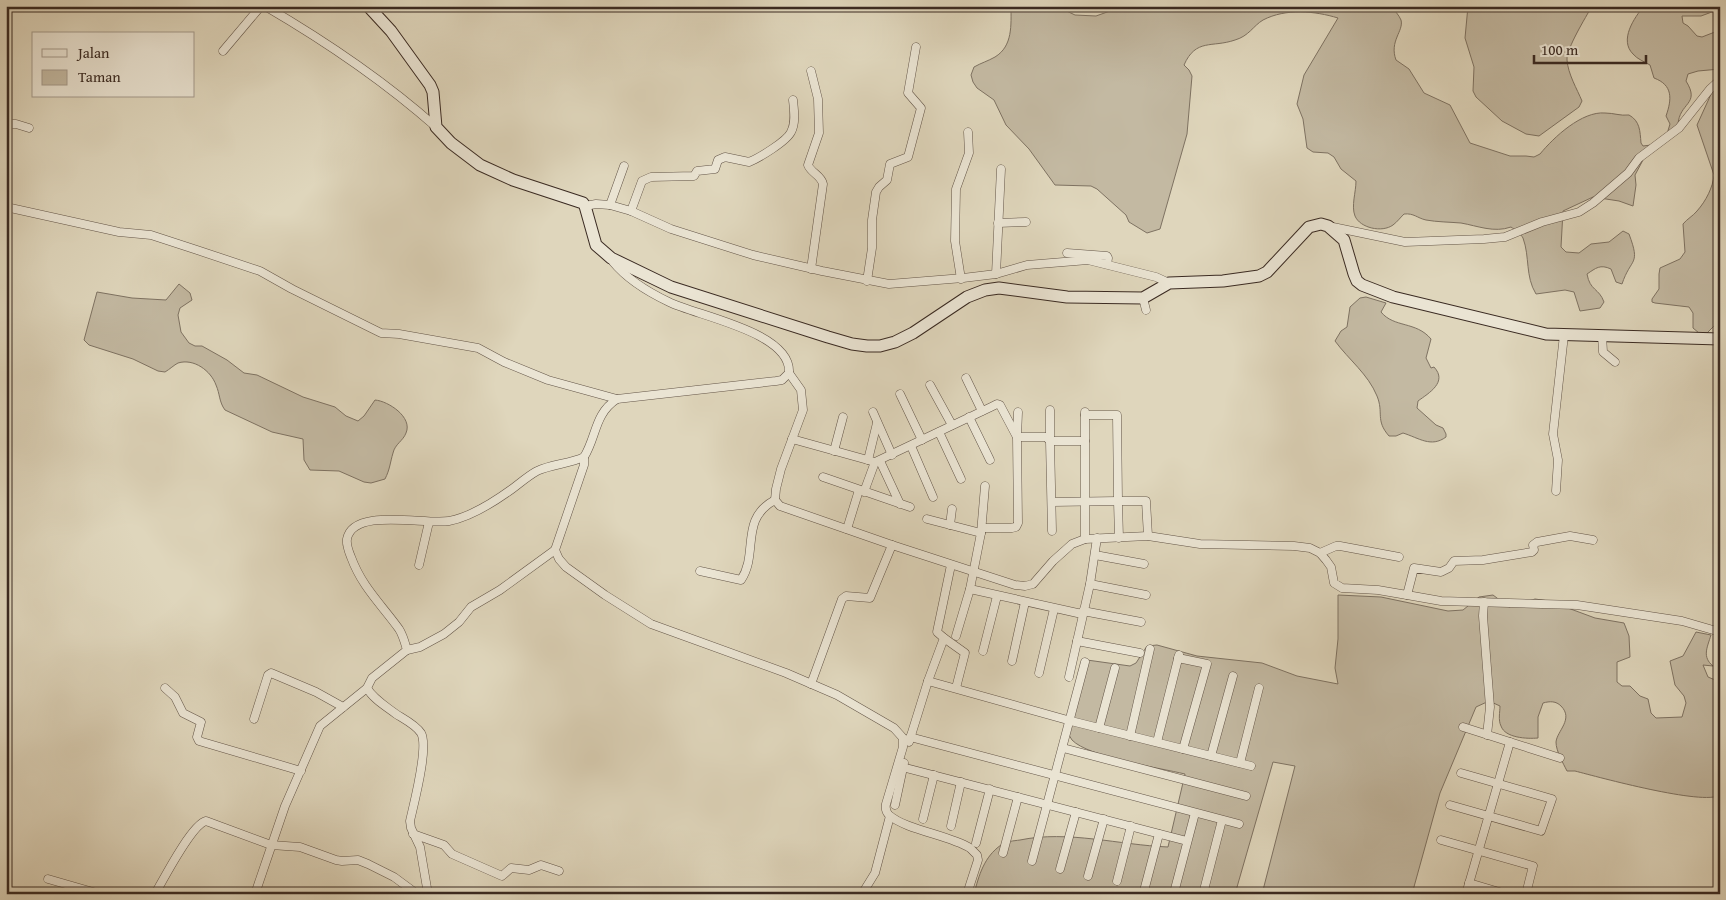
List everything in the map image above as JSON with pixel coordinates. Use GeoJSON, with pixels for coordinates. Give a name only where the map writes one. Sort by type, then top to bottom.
{"type":"FeatureCollection","features":[{"type":"Feature","properties":{"kind":"street"},"geometry":{"type":"LineString","coordinates":[[222,52],[263,6],[307,31],[378,79],[480,165],[513,180],[579,202],[585,206],[594,240],[599,249],[611,258],[670,287],[828,337],[867,346],[888,344],[913,333],[967,297],[985,290],[999,288],[1067,297],[1143,298],[1169,283],[1223,281],[1263,275],[1310,228],[1316,225],[1405,242],[1505,237],[1542,222],[1579,212],[1593,203],[1628,173],[1638,158],[1679,128],[1710,88],[1720,80]]}},
{"type":"Feature","properties":{"kind":"street"},"geometry":{"type":"LineString","coordinates":[[368,6],[390,31],[430,85],[433,92],[436,127]]}},
{"type":"Feature","properties":{"kind":"street"},"geometry":{"type":"LineString","coordinates":[[866,280],[872,248],[872,220],[876,192],[879,186],[887,180],[890,164],[908,157],[921,108],[908,93],[916,47]]}},
{"type":"Feature","properties":{"kind":"street"},"geometry":{"type":"LineString","coordinates":[[810,71],[818,99],[819,133],[808,165],[822,179],[823,184],[811,269]]}},
{"type":"Feature","properties":{"kind":"street"},"geometry":{"type":"LineString","coordinates":[[631,212],[642,181],[646,179],[651,177],[694,176],[697,171],[714,168],[718,160],[725,157],[750,162],[767,152],[787,138],[792,132],[794,124],[793,100]]}},
{"type":"Feature","properties":{"kind":"street"},"geometry":{"type":"LineString","coordinates":[[6,124],[16,124],[29,128]]}},
{"type":"Feature","properties":{"kind":"street"},"geometry":{"type":"LineString","coordinates":[[961,278],[956,241],[956,190],[969,153],[968,132]]}},
{"type":"Feature","properties":{"kind":"street"},"geometry":{"type":"LineString","coordinates":[[610,205],[624,166]]}},
{"type":"Feature","properties":{"kind":"street"},"geometry":{"type":"LineString","coordinates":[[996,274],[1001,169]]}},
{"type":"Feature","properties":{"kind":"street"},"geometry":{"type":"LineString","coordinates":[[585,206],[596,204],[610,205],[670,229],[753,255],[811,269],[889,284],[996,274],[1028,265],[1107,256],[1107,264],[1156,276],[1169,283]]}},
{"type":"Feature","properties":{"kind":"street"},"geometry":{"type":"LineString","coordinates":[[6,207],[119,232],[150,235],[260,271],[381,333],[399,334],[478,348],[504,362],[548,380],[617,399],[776,381],[782,380],[789,373]]}},
{"type":"Feature","properties":{"kind":"street"},"geometry":{"type":"LineString","coordinates":[[998,223],[1026,222]]}},
{"type":"Feature","properties":{"kind":"street"},"geometry":{"type":"LineString","coordinates":[[1328,226],[1344,240],[1354,274],[1362,285],[1425,306],[1511,324],[1546,334],[1720,339]]}},
{"type":"Feature","properties":{"kind":"street"},"geometry":{"type":"LineString","coordinates":[[1067,253],[1088,257]]}},
{"type":"Feature","properties":{"kind":"street"},"geometry":{"type":"LineString","coordinates":[[611,258],[618,267],[640,285],[670,303],[754,333],[772,344],[784,356],[788,364],[789,373],[802,390],[803,401],[803,410],[781,469],[776,489],[775,500],[780,506],[788,510],[1015,585],[1025,586],[1032,584],[1072,544],[1098,538],[1148,536],[1200,544],[1310,548],[1320,553],[1330,567],[1334,582],[1342,588],[1378,590],[1440,601],[1577,605],[1682,622],[1720,632]]}},
{"type":"Feature","properties":{"kind":"street"},"geometry":{"type":"LineString","coordinates":[[1143,298],[1146,310]]}},
{"type":"Feature","properties":{"kind":"street"},"geometry":{"type":"LineString","coordinates":[[1556,491],[1558,460],[1553,434],[1564,335]]}},
{"type":"Feature","properties":{"kind":"street"},"geometry":{"type":"LineString","coordinates":[[1602,335],[1603,352],[1615,362]]}},
{"type":"Feature","properties":{"kind":"street"},"geometry":{"type":"LineString","coordinates":[[966,378],[982,411]]}},
{"type":"Feature","properties":{"kind":"street"},"geometry":{"type":"LineString","coordinates":[[930,385],[952,425]]}},
{"type":"Feature","properties":{"kind":"street"},"geometry":{"type":"LineString","coordinates":[[900,394],[922,440]]}},
{"type":"Feature","properties":{"kind":"street"},"geometry":{"type":"LineString","coordinates":[[255,894],[285,806],[302,771],[309,748],[320,726],[367,688],[372,678],[407,650],[420,647],[444,634],[459,622],[471,607],[500,590],[555,550],[584,465],[584,458],[602,413],[608,405],[617,399]]}},
{"type":"Feature","properties":{"kind":"street"},"geometry":{"type":"LineString","coordinates":[[792,439],[874,461],[892,455],[997,404],[1000,405],[1017,437]]}},
{"type":"Feature","properties":{"kind":"street"},"geometry":{"type":"LineString","coordinates":[[1050,410],[1052,531]]}},
{"type":"Feature","properties":{"kind":"street"},"geometry":{"type":"LineString","coordinates":[[873,412],[892,455]]}},
{"type":"Feature","properties":{"kind":"street"},"geometry":{"type":"LineString","coordinates":[[926,519],[982,531],[1016,527],[1018,523],[1018,412]]}},
{"type":"Feature","properties":{"kind":"street"},"geometry":{"type":"LineString","coordinates":[[1085,540],[1085,414],[1117,415],[1119,538]]}},
{"type":"Feature","properties":{"kind":"street"},"geometry":{"type":"LineString","coordinates":[[969,417],[990,460]]}},
{"type":"Feature","properties":{"kind":"street"},"geometry":{"type":"LineString","coordinates":[[834,451],[843,418]]}},
{"type":"Feature","properties":{"kind":"street"},"geometry":{"type":"LineString","coordinates":[[847,529],[874,461],[877,423]]}},
{"type":"Feature","properties":{"kind":"street"},"geometry":{"type":"LineString","coordinates":[[939,432],[961,479]]}},
{"type":"Feature","properties":{"kind":"street"},"geometry":{"type":"LineString","coordinates":[[1017,437],[1046,437],[1050,442]]}},
{"type":"Feature","properties":{"kind":"street"},"geometry":{"type":"LineString","coordinates":[[1050,442],[1085,441]]}},
{"type":"Feature","properties":{"kind":"street"},"geometry":{"type":"LineString","coordinates":[[911,446],[933,497]]}},
{"type":"Feature","properties":{"kind":"street"},"geometry":{"type":"LineString","coordinates":[[407,650],[400,631],[357,574],[348,549],[347,539],[350,532],[368,520],[429,522],[459,519],[506,493],[536,472],[584,458]]}},
{"type":"Feature","properties":{"kind":"street"},"geometry":{"type":"LineString","coordinates":[[874,461],[900,504]]}},
{"type":"Feature","properties":{"kind":"street"},"geometry":{"type":"LineString","coordinates":[[823,478],[910,507]]}},
{"type":"Feature","properties":{"kind":"street"},"geometry":{"type":"LineString","coordinates":[[956,636],[970,589],[982,531],[986,486]]}},
{"type":"Feature","properties":{"kind":"street"},"geometry":{"type":"LineString","coordinates":[[700,571],[740,580],[746,569],[752,524],[766,504],[775,500]]}},
{"type":"Feature","properties":{"kind":"street"},"geometry":{"type":"LineString","coordinates":[[1052,502],[1146,501],[1148,536]]}},
{"type":"Feature","properties":{"kind":"street"},"geometry":{"type":"LineString","coordinates":[[950,525],[952,509]]}},
{"type":"Feature","properties":{"kind":"street"},"geometry":{"type":"LineString","coordinates":[[419,565],[429,522]]}},
{"type":"Feature","properties":{"kind":"street"},"geometry":{"type":"LineString","coordinates":[[1407,595],[1414,568],[1440,572],[1449,568],[1454,561],[1483,560],[1532,552],[1534,550],[1533,545],[1537,542],[1570,536],[1592,540]]}},
{"type":"Feature","properties":{"kind":"street"},"geometry":{"type":"LineString","coordinates":[[1069,677],[1090,584],[1098,538]]}},
{"type":"Feature","properties":{"kind":"street"},"geometry":{"type":"LineString","coordinates":[[811,684],[842,599],[846,596],[870,598],[892,545]]}},
{"type":"Feature","properties":{"kind":"street"},"geometry":{"type":"LineString","coordinates":[[1320,553],[1340,546],[1399,557]]}},
{"type":"Feature","properties":{"kind":"street"},"geometry":{"type":"LineString","coordinates":[[555,550],[559,559],[566,567],[605,595],[651,624],[786,673],[836,695],[894,728],[903,738],[895,805]]}},
{"type":"Feature","properties":{"kind":"street"},"geometry":{"type":"LineString","coordinates":[[1095,555],[1144,564]]}},
{"type":"Feature","properties":{"kind":"street"},"geometry":{"type":"LineString","coordinates":[[951,564],[937,632],[965,653],[956,688]]}},
{"type":"Feature","properties":{"kind":"street"},"geometry":{"type":"LineString","coordinates":[[1090,584],[1146,595]]}},
{"type":"Feature","properties":{"kind":"street"},"geometry":{"type":"LineString","coordinates":[[970,589],[1054,609],[1141,622]]}},
{"type":"Feature","properties":{"kind":"street"},"geometry":{"type":"LineString","coordinates":[[982,651],[997,596]]}},
{"type":"Feature","properties":{"kind":"street"},"geometry":{"type":"LineString","coordinates":[[1012,661],[1025,602]]}},
{"type":"Feature","properties":{"kind":"street"},"geometry":{"type":"LineString","coordinates":[[1484,602],[1483,616],[1490,707],[1487,735]]}},
{"type":"Feature","properties":{"kind":"street"},"geometry":{"type":"LineString","coordinates":[[1039,673],[1054,609]]}},
{"type":"Feature","properties":{"kind":"street"},"geometry":{"type":"LineString","coordinates":[[944,638],[928,681],[901,767],[886,804],[887,812],[890,816],[970,848],[977,855],[978,860],[967,894]]}},
{"type":"Feature","properties":{"kind":"street"},"geometry":{"type":"LineString","coordinates":[[1077,641],[1140,653]]}},
{"type":"Feature","properties":{"kind":"street"},"geometry":{"type":"LineString","coordinates":[[1130,736],[1150,649]]}},
{"type":"Feature","properties":{"kind":"street"},"geometry":{"type":"LineString","coordinates":[[1157,742],[1178,656],[1207,664],[1183,749]]}},
{"type":"Feature","properties":{"kind":"street"},"geometry":{"type":"LineString","coordinates":[[1032,861],[1071,721],[1085,662]]}},
{"type":"Feature","properties":{"kind":"street"},"geometry":{"type":"LineString","coordinates":[[1099,728],[1115,668]]}},
{"type":"Feature","properties":{"kind":"street"},"geometry":{"type":"LineString","coordinates":[[254,719],[268,675],[271,673],[316,692],[343,707]]}},
{"type":"Feature","properties":{"kind":"street"},"geometry":{"type":"LineString","coordinates":[[1211,756],[1233,676]]}},
{"type":"Feature","properties":{"kind":"street"},"geometry":{"type":"LineString","coordinates":[[928,681],[1071,721],[1251,766]]}},
{"type":"Feature","properties":{"kind":"street"},"geometry":{"type":"LineString","coordinates":[[165,688],[175,697],[183,713],[201,722],[197,737],[199,741],[302,771]]}},
{"type":"Feature","properties":{"kind":"street"},"geometry":{"type":"LineString","coordinates":[[367,688],[376,699],[419,731],[424,740],[423,756],[410,821],[420,847],[428,894]]}},
{"type":"Feature","properties":{"kind":"street"},"geometry":{"type":"LineString","coordinates":[[1240,763],[1259,688]]}},
{"type":"Feature","properties":{"kind":"street"},"geometry":{"type":"LineString","coordinates":[[1463,727],[1560,758]]}},
{"type":"Feature","properties":{"kind":"street"},"geometry":{"type":"LineString","coordinates":[[910,737],[1239,824]]}},
{"type":"Feature","properties":{"kind":"street"},"geometry":{"type":"LineString","coordinates":[[1466,894],[1510,742]]}},
{"type":"Feature","properties":{"kind":"street"},"geometry":{"type":"LineString","coordinates":[[1063,748],[1246,796]]}},
{"type":"Feature","properties":{"kind":"street"},"geometry":{"type":"LineString","coordinates":[[901,767],[1187,841]]}},
{"type":"Feature","properties":{"kind":"street"},"geometry":{"type":"LineString","coordinates":[[1450,805],[1541,831],[1552,799],[1461,774]]}},
{"type":"Feature","properties":{"kind":"street"},"geometry":{"type":"LineString","coordinates":[[922,819],[934,775]]}},
{"type":"Feature","properties":{"kind":"street"},"geometry":{"type":"LineString","coordinates":[[951,826],[961,782]]}},
{"type":"Feature","properties":{"kind":"street"},"geometry":{"type":"LineString","coordinates":[[976,843],[990,790]]}},
{"type":"Feature","properties":{"kind":"street"},"geometry":{"type":"LineString","coordinates":[[1003,853],[1018,797]]}},
{"type":"Feature","properties":{"kind":"street"},"geometry":{"type":"LineString","coordinates":[[1060,869],[1076,812]]}},
{"type":"Feature","properties":{"kind":"street"},"geometry":{"type":"LineString","coordinates":[[1175,889],[1195,813]]}},
{"type":"Feature","properties":{"kind":"street"},"geometry":{"type":"LineString","coordinates":[[862,894],[875,873],[890,816]]}},
{"type":"Feature","properties":{"kind":"street"},"geometry":{"type":"LineString","coordinates":[[1088,876],[1104,819]]}},
{"type":"Feature","properties":{"kind":"street"},"geometry":{"type":"LineString","coordinates":[[1203,894],[1222,820]]}},
{"type":"Feature","properties":{"kind":"street"},"geometry":{"type":"LineString","coordinates":[[155,894],[172,863],[202,822],[210,821],[271,844],[300,847],[336,860],[358,860],[394,876],[417,894]]}},
{"type":"Feature","properties":{"kind":"street"},"geometry":{"type":"LineString","coordinates":[[1116,881],[1131,826]]}},
{"type":"Feature","properties":{"kind":"street"},"geometry":{"type":"LineString","coordinates":[[414,834],[444,845],[452,854],[502,876],[511,868],[529,870],[541,865],[559,871]]}},
{"type":"Feature","properties":{"kind":"street"},"geometry":{"type":"LineString","coordinates":[[1144,891],[1159,834]]}},
{"type":"Feature","properties":{"kind":"street"},"geometry":{"type":"LineString","coordinates":[[1441,840],[1533,866],[1526,894]]}},
{"type":"Feature","properties":{"kind":"street"},"geometry":{"type":"LineString","coordinates":[[48,878],[100,894]]}},
{"type":"Feature","properties":{"kind":"street"},"geometry":{"type":"LineString","coordinates":[[1469,883],[1506,894]]}},
{"type":"Feature","properties":{"kind":"green space"},"geometry":{"type":"Polygon","coordinates":[[[1011,6],[1056,6],[1075,15],[1096,16],[1110,11],[1114,6],[1391,6],[1401,20],[1394,47],[1396,60],[1409,69],[1424,93],[1450,105],[1470,143],[1510,156],[1534,157],[1540,154],[1569,126],[1587,116],[1596,113],[1608,113],[1633,117],[1640,130],[1641,143],[1643,146],[1651,145],[1635,175],[1636,185],[1633,206],[1619,201],[1593,197],[1563,211],[1561,247],[1566,252],[1579,253],[1591,244],[1609,242],[1623,231],[1629,234],[1633,244],[1633,261],[1622,284],[1616,282],[1611,269],[1604,267],[1598,267],[1587,274],[1590,284],[1600,294],[1604,302],[1600,308],[1580,311],[1574,292],[1565,290],[1536,294],[1530,280],[1523,238],[1511,227],[1492,229],[1461,223],[1426,220],[1407,214],[1404,214],[1393,225],[1383,229],[1372,228],[1362,224],[1354,212],[1356,181],[1341,169],[1334,157],[1328,153],[1313,152],[1307,148],[1303,119],[1297,104],[1304,75],[1338,18],[1310,12],[1291,12],[1272,16],[1263,20],[1240,38],[1199,47],[1189,57],[1184,65],[1192,76],[1187,134],[1160,229],[1147,233],[1129,222],[1126,215],[1097,189],[1091,186],[1055,185],[1029,149],[1006,125],[994,100],[977,88],[973,82],[971,75],[974,67],[995,57],[1001,52],[1008,41],[1011,6]]]}},
{"type":"Feature","properties":{"kind":"green space"},"geometry":{"type":"Polygon","coordinates":[[[1468,6],[1592,6],[1573,41],[1567,60],[1569,71],[1582,101],[1579,107],[1539,136],[1526,134],[1502,121],[1476,97],[1473,91],[1474,67],[1465,38],[1468,6]]]}},
{"type":"Feature","properties":{"kind":"green space"},"geometry":{"type":"Polygon","coordinates":[[[1644,6],[1720,6],[1720,9],[1701,16],[1682,16],[1683,23],[1697,36],[1702,37],[1720,30],[1720,69],[1688,74],[1686,81],[1690,89],[1690,99],[1679,117],[1678,125],[1667,134],[1670,124],[1666,116],[1670,98],[1668,89],[1665,84],[1654,78],[1650,65],[1633,54],[1627,42],[1632,23],[1644,6]]]}},
{"type":"Feature","properties":{"kind":"green space"},"geometry":{"type":"Polygon","coordinates":[[[1720,85],[1720,303],[1716,310],[1716,324],[1707,333],[1699,333],[1693,328],[1693,313],[1689,307],[1655,303],[1652,302],[1652,299],[1659,289],[1660,268],[1680,259],[1685,252],[1683,224],[1695,213],[1709,194],[1714,175],[1697,125],[1712,92],[1720,85]]]}},
{"type":"Feature","properties":{"kind":"green space"},"geometry":{"type":"Polygon","coordinates":[[[179,284],[190,293],[192,300],[180,308],[178,315],[181,332],[189,343],[195,346],[202,346],[227,360],[244,373],[257,375],[303,397],[335,407],[346,416],[358,421],[364,416],[375,400],[386,403],[398,411],[406,421],[406,433],[394,450],[385,479],[371,483],[364,482],[339,471],[310,470],[304,460],[303,439],[272,432],[225,410],[214,380],[196,364],[190,362],[178,363],[165,372],[158,371],[133,359],[89,345],[84,340],[97,292],[132,298],[166,300],[179,284]]]}},
{"type":"Feature","properties":{"kind":"green space"},"geometry":{"type":"Polygon","coordinates":[[[1366,297],[1386,303],[1381,312],[1386,317],[1419,329],[1431,339],[1426,358],[1431,368],[1434,367],[1438,372],[1439,378],[1435,387],[1418,401],[1417,408],[1436,425],[1443,428],[1446,437],[1441,440],[1430,442],[1403,433],[1389,436],[1382,425],[1379,402],[1373,388],[1335,341],[1341,331],[1347,327],[1350,307],[1360,298],[1366,297]]]}},
{"type":"Feature","properties":{"kind":"green space"},"geometry":{"type":"Polygon","coordinates":[[[1338,595],[1381,597],[1448,611],[1463,610],[1479,597],[1493,595],[1509,607],[1535,599],[1549,601],[1595,618],[1624,623],[1629,636],[1630,657],[1617,662],[1617,682],[1622,686],[1630,686],[1640,696],[1648,699],[1651,713],[1656,718],[1682,717],[1686,703],[1684,696],[1675,685],[1670,661],[1683,656],[1696,632],[1711,635],[1706,656],[1713,666],[1703,665],[1708,677],[1720,682],[1720,795],[1694,797],[1673,794],[1575,771],[1567,771],[1556,746],[1557,738],[1564,725],[1566,716],[1561,706],[1553,702],[1543,703],[1538,717],[1538,738],[1528,738],[1517,737],[1503,730],[1500,721],[1500,706],[1489,701],[1476,707],[1440,793],[1412,894],[1262,894],[1295,766],[1273,762],[1235,894],[974,894],[980,873],[986,861],[995,850],[1008,842],[1038,837],[1075,837],[1168,847],[1185,774],[1093,752],[1080,746],[1069,735],[1065,725],[1087,660],[1130,666],[1136,663],[1147,646],[1157,645],[1197,656],[1262,663],[1297,676],[1338,684],[1335,668],[1338,639],[1338,595]]]}}]}
